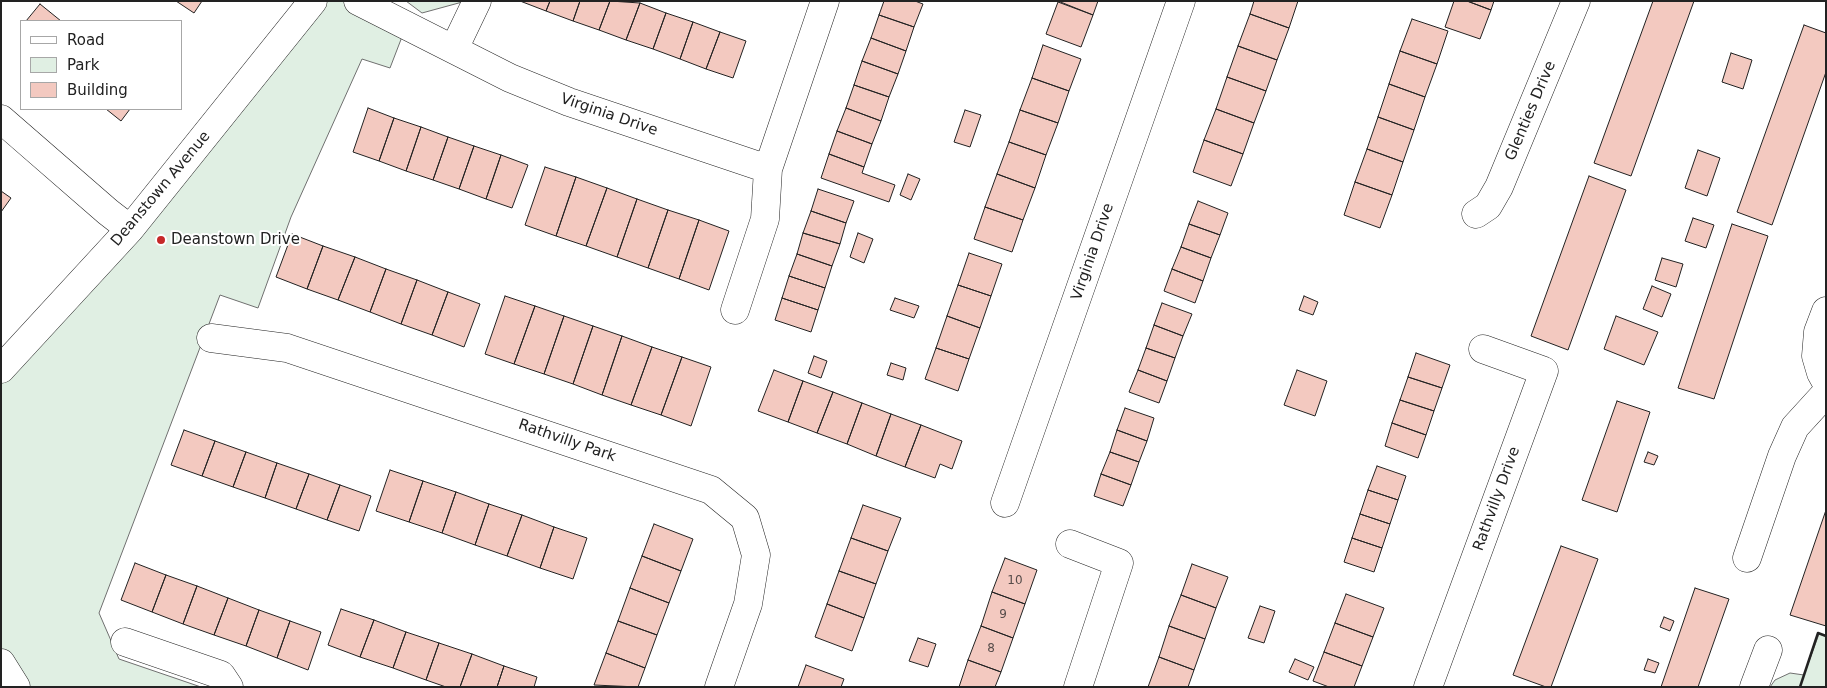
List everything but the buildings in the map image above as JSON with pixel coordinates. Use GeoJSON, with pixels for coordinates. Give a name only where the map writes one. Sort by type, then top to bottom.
{"type":"FeatureCollection","features":[{"type":"Feature","properties":{"kind":"street","name":"Deanstown Avenue"},"geometry":{"type":"LineString","coordinates":[[1,369],[130,229],[313,1]]}},
{"type":"Feature","properties":{"kind":"street","name":"Virginia Drive"},"geometry":{"type":"LineString","coordinates":[[358,1],[510,78],[569,102],[768,169]]}},
{"type":"Feature","properties":{"kind":"street"},"geometry":{"type":"LineString","coordinates":[[454,50],[477,1]]}},
{"type":"Feature","properties":{"kind":"street"},"geometry":{"type":"LineString","coordinates":[[735,310],[765,219],[768,169],[825,1]]}},
{"type":"Feature","properties":{"kind":"street","name":"Virginia Drive"},"geometry":{"type":"LineString","coordinates":[[1005,503],[1181,1]]}},
{"type":"Feature","properties":{"kind":"street","name":"Glenties Drive"},"geometry":{"type":"LineString","coordinates":[[1476,214],[1488,206],[1499,187],[1576,1]]}},
{"type":"Feature","properties":{"kind":"street"},"geometry":{"type":"LineString","coordinates":[[1,119],[130,229]]}},
{"type":"Feature","properties":{"kind":"street"},"geometry":{"type":"LineString","coordinates":[[1826,311],[1818,332],[1816,356],[1826,382]]}},
{"type":"Feature","properties":{"kind":"street","name":"Rathvilly Park"},"geometry":{"type":"LineString","coordinates":[[211,338],[287,348],[711,490],[745,518],[756,555],[748,604],[719,687]]}},
{"type":"Feature","properties":{"kind":"street","name":"Rathvilly Drive"},"geometry":{"type":"LineString","coordinates":[[1428,687],[1544,371],[1483,349]]}},
{"type":"Feature","properties":{"kind":"street"},"geometry":{"type":"LineString","coordinates":[[1747,558],[1782,456],[1795,427],[1826,393]]}},
{"type":"Feature","properties":{"kind":"street"},"geometry":{"type":"LineString","coordinates":[[1070,544],[1119,562],[1078,687]]}},
{"type":"Feature","properties":{"kind":"street"},"geometry":{"type":"LineString","coordinates":[[126,642],[221,675],[229,687]]}},
{"type":"Feature","properties":{"kind":"street"},"geometry":{"type":"LineString","coordinates":[[1754,687],[1768,650]]}},
{"type":"Feature","properties":{"kind":"street"},"geometry":{"type":"LineString","coordinates":[[1,663],[16,687]]}},
{"type":"Feature","properties":{"kind":"green space"},"geometry":{"type":"Polygon","coordinates":[[[315,1],[355,1],[405,29],[390,68],[362,59],[291,217],[258,308],[220,295],[99,613],[119,659],[201,687],[17,687],[1,661],[1,371],[315,1]]]}},
{"type":"Feature","properties":{"kind":"green space"},"geometry":{"type":"Polygon","coordinates":[[[406,1],[466,1],[422,13],[406,1]]]}},
{"type":"Feature","properties":{"kind":"green space"},"geometry":{"type":"Polygon","coordinates":[[[1819,634],[1826,636],[1826,687],[1770,687],[1775,680],[1790,673],[1804,675],[1819,634]]]}},
{"type":"Feature","properties":{"kind":"wall"},"geometry":{"type":"LineString","coordinates":[[1800,687],[1818,633],[1826,636]]}},
{"type":"Feature","properties":{"kind":"place","name":"Deanstown Drive"},"geometry":{"type":"Point","coordinates":[161,240]}}]}
